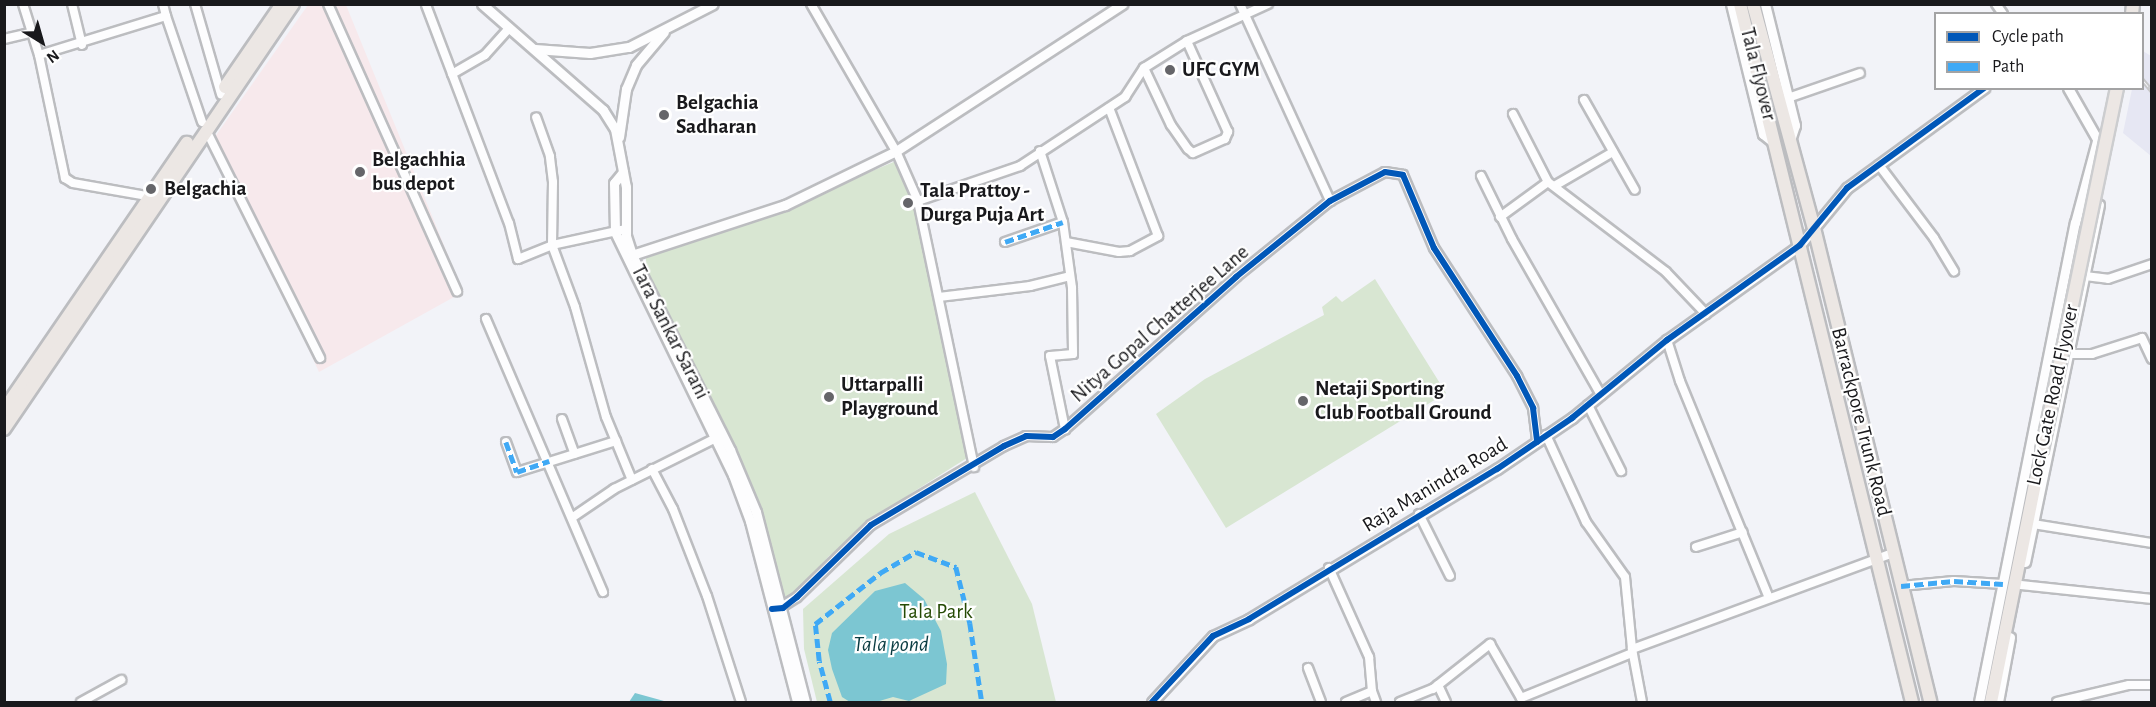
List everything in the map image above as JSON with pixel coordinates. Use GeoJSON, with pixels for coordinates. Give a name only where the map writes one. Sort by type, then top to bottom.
{"type":"FeatureCollection","features":[{"type":"Feature","properties":{"kind":"main road"},"geometry":{"type":"LineString","coordinates":[[4,410],[293,4]]}},
{"type":"Feature","properties":{"kind":"main road","name":"Tala Flyover"},"geometry":{"type":"LineString","coordinates":[[1740,4],[1774,138]]}},
{"type":"Feature","properties":{"kind":"main road","name":"Tala Flyover"},"geometry":{"type":"LineString","coordinates":[[1753,4],[1789,142]]}},
{"type":"Feature","properties":{"kind":"main road"},"geometry":{"type":"LineString","coordinates":[[204,126],[221,94],[276,6]]}},
{"type":"Feature","properties":{"kind":"main road","name":"Lock Gate Road Flyover"},"geometry":{"type":"LineString","coordinates":[[1991,702],[2117,90]]}},
{"type":"Feature","properties":{"kind":"main road","name":"Barrackpore Trunk Road"},"geometry":{"type":"LineString","coordinates":[[1774,138],[1912,702]]}},
{"type":"Feature","properties":{"kind":"main road","name":"Barrackpore Trunk Road"},"geometry":{"type":"LineString","coordinates":[[1789,142],[1814,228],[1930,702]]}},
{"type":"Feature","properties":{"kind":"main road"},"geometry":{"type":"LineString","coordinates":[[4,429],[155,197]]}},
{"type":"Feature","properties":{"kind":"street"},"geometry":{"type":"LineString","coordinates":[[23,4],[39,55],[65,178],[73,183],[155,197]]}},
{"type":"Feature","properties":{"kind":"street"},"geometry":{"type":"LineString","coordinates":[[72,4],[82,45]]}},
{"type":"Feature","properties":{"kind":"street"},"geometry":{"type":"LineString","coordinates":[[163,4],[204,126],[320,358]]}},
{"type":"Feature","properties":{"kind":"street"},"geometry":{"type":"LineString","coordinates":[[195,4],[221,94]]}},
{"type":"Feature","properties":{"kind":"street"},"geometry":{"type":"LineString","coordinates":[[328,4],[457,291]]}},
{"type":"Feature","properties":{"kind":"street","name":"Tara Sankar Sarani"},"geometry":{"type":"LineString","coordinates":[[482,4],[603,110],[619,141],[626,229],[632,255],[756,512],[783,609],[805,702]]}},
{"type":"Feature","properties":{"kind":"street"},"geometry":{"type":"LineString","coordinates":[[535,49],[590,54],[629,47],[714,4]]}},
{"type":"Feature","properties":{"kind":"street"},"geometry":{"type":"LineString","coordinates":[[811,4],[896,151],[918,201],[974,466]]}},
{"type":"Feature","properties":{"kind":"street"},"geometry":{"type":"LineString","coordinates":[[632,255],[785,205],[896,151],[1122,4]]}},
{"type":"Feature","properties":{"kind":"street"},"geometry":{"type":"LineString","coordinates":[[1240,4],[1330,201]]}},
{"type":"Feature","properties":{"kind":"street"},"geometry":{"type":"LineString","coordinates":[[918,201],[1020,166],[1125,97],[1144,68],[1187,41],[1268,4]]}},
{"type":"Feature","properties":{"kind":"street"},"geometry":{"type":"LineString","coordinates":[[1731,4],[1763,134],[1774,138]]}},
{"type":"Feature","properties":{"kind":"street"},"geometry":{"type":"LineString","coordinates":[[1765,4],[1795,125],[1789,142]]}},
{"type":"Feature","properties":{"kind":"street"},"geometry":{"type":"LineString","coordinates":[[426,5],[509,224],[516,258],[552,245],[626,229]]}},
{"type":"Feature","properties":{"kind":"street"},"geometry":{"type":"LineString","coordinates":[[39,55],[82,45],[166,16]]}},
{"type":"Feature","properties":{"kind":"street"},"geometry":{"type":"LineString","coordinates":[[452,74],[485,55],[509,28]]}},
{"type":"Feature","properties":{"kind":"street"},"geometry":{"type":"LineString","coordinates":[[619,141],[622,106],[636,64],[668,28]]}},
{"type":"Feature","properties":{"kind":"street"},"geometry":{"type":"LineString","coordinates":[[4,39],[32,33]]}},
{"type":"Feature","properties":{"kind":"street"},"geometry":{"type":"LineString","coordinates":[[1144,68],[1171,125],[1188,149],[1193,153],[1225,139],[1228,132],[1187,41]]}},
{"type":"Feature","properties":{"kind":"street"},"geometry":{"type":"LineString","coordinates":[[1788,98],[1860,73]]}},
{"type":"Feature","properties":{"kind":"street","name":"Raja Manindra Road"},"geometry":{"type":"LineString","coordinates":[[1152,702],[1213,636],[1249,619],[1537,442],[1667,340],[1800,245],[1847,188],[1981,90]]}},
{"type":"Feature","properties":{"kind":"street"},"geometry":{"type":"LineString","coordinates":[[1998,702],[2108,159],[2098,137],[2069,90]]}},
{"type":"Feature","properties":{"kind":"street"},"geometry":{"type":"LineString","coordinates":[[1584,100],[1635,190]]}},
{"type":"Feature","properties":{"kind":"street"},"geometry":{"type":"LineString","coordinates":[[1066,242],[1119,252],[1130,251],[1158,236],[1109,108]]}},
{"type":"Feature","properties":{"kind":"street"},"geometry":{"type":"LineString","coordinates":[[1512,114],[1552,184],[1666,272],[1706,314]]}},
{"type":"Feature","properties":{"kind":"street"},"geometry":{"type":"LineString","coordinates":[[536,117],[552,173],[552,245],[616,441],[632,480]]}},
{"type":"Feature","properties":{"kind":"street"},"geometry":{"type":"LineString","coordinates":[[1979,702],[2075,223],[2098,137]]}},
{"type":"Feature","properties":{"kind":"street"},"geometry":{"type":"LineString","coordinates":[[1040,151],[1063,222],[1070,276],[1073,354],[1050,356],[1065,429]]}},
{"type":"Feature","properties":{"kind":"street"},"geometry":{"type":"LineString","coordinates":[[1500,217],[1552,184],[1613,152]]}},
{"type":"Feature","properties":{"kind":"street"},"geometry":{"type":"LineString","coordinates":[[1880,165],[1934,237],[1954,271]]}},
{"type":"Feature","properties":{"kind":"street"},"geometry":{"type":"LineString","coordinates":[[623,172],[614,183],[615,232],[719,436],[750,521],[797,702]]}},
{"type":"Feature","properties":{"kind":"street","name":"Nitya Gopal Chatterjee Lane"},"geometry":{"type":"LineString","coordinates":[[783,609],[871,525],[1026,436],[1053,437],[1065,429],[1236,277],[1330,201],[1385,172],[1402,175],[1434,248],[1517,376],[1533,408],[1537,442]]}},
{"type":"Feature","properties":{"kind":"street"},"geometry":{"type":"LineString","coordinates":[[1481,176],[1500,217],[1601,394]]}},
{"type":"Feature","properties":{"kind":"street"},"geometry":{"type":"LineString","coordinates":[[1005,242],[1063,222]]}},
{"type":"Feature","properties":{"kind":"street"},"geometry":{"type":"LineString","coordinates":[[2085,276],[2108,279],[2151,264]]}},
{"type":"Feature","properties":{"kind":"street"},"geometry":{"type":"LineString","coordinates":[[939,297],[1030,286],[1070,276]]}},
{"type":"Feature","properties":{"kind":"street"},"geometry":{"type":"LineString","coordinates":[[486,319],[573,516],[603,592]]}},
{"type":"Feature","properties":{"kind":"street"},"geometry":{"type":"LineString","coordinates":[[2068,354],[2092,354],[2142,338],[2151,359]]}},
{"type":"Feature","properties":{"kind":"street"},"geometry":{"type":"LineString","coordinates":[[1667,340],[1680,381],[1768,596]]}},
{"type":"Feature","properties":{"kind":"street"},"geometry":{"type":"LineString","coordinates":[[1587,405],[1621,471]]}},
{"type":"Feature","properties":{"kind":"street"},"geometry":{"type":"LineString","coordinates":[[562,419],[575,454]]}},
{"type":"Feature","properties":{"kind":"street"},"geometry":{"type":"LineString","coordinates":[[1546,435],[1586,522],[1625,577],[1632,651],[1642,702]]}},
{"type":"Feature","properties":{"kind":"street"},"geometry":{"type":"LineString","coordinates":[[573,516],[652,469],[719,436]]}},
{"type":"Feature","properties":{"kind":"street"},"geometry":{"type":"LineString","coordinates":[[506,442],[518,472],[616,441]]}},
{"type":"Feature","properties":{"kind":"street"},"geometry":{"type":"LineString","coordinates":[[652,469],[673,509],[703,585],[741,702]]}},
{"type":"Feature","properties":{"kind":"street"},"geometry":{"type":"LineString","coordinates":[[1419,514],[1450,576]]}},
{"type":"Feature","properties":{"kind":"street"},"geometry":{"type":"LineString","coordinates":[[2034,524],[2151,543]]}},
{"type":"Feature","properties":{"kind":"street"},"geometry":{"type":"LineString","coordinates":[[1696,547],[1743,532]]}},
{"type":"Feature","properties":{"kind":"street"},"geometry":{"type":"LineString","coordinates":[[1400,702],[1420,699],[1490,645],[1521,700],[1632,651],[1768,596],[1893,553]]}},
{"type":"Feature","properties":{"kind":"street"},"geometry":{"type":"LineString","coordinates":[[1329,568],[1369,657],[1372,692],[1376,702]]}},
{"type":"Feature","properties":{"kind":"street"},"geometry":{"type":"LineString","coordinates":[[1901,586],[1954,581],[2003,584]]}},
{"type":"Feature","properties":{"kind":"street"},"geometry":{"type":"LineString","coordinates":[[2020,585],[2151,599]]}},
{"type":"Feature","properties":{"kind":"street"},"geometry":{"type":"LineString","coordinates":[[772,609],[783,609]]}},
{"type":"Feature","properties":{"kind":"street"},"geometry":{"type":"LineString","coordinates":[[1308,668],[1321,702]]}},
{"type":"Feature","properties":{"kind":"street"},"geometry":{"type":"LineString","coordinates":[[81,702],[121,680]]}},
{"type":"Feature","properties":{"kind":"street"},"geometry":{"type":"LineString","coordinates":[[2062,702],[2129,685],[2151,685]]}},
{"type":"Feature","properties":{"kind":"street"},"geometry":{"type":"LineString","coordinates":[[1438,686],[1446,702]]}},
{"type":"Feature","properties":{"kind":"street"},"geometry":{"type":"LineString","coordinates":[[1346,702],[1372,692]]}},
{"type":"Feature","properties":{"kind":"shaded area"},"geometry":{"type":"Polygon","coordinates":[[[308,5],[346,5],[463,292],[319,372],[212,141],[308,5]]]}},
{"type":"Feature","properties":{"kind":"shaded area"},"geometry":{"type":"Polygon","coordinates":[[[2144,52],[2151,56],[2151,156],[2123,133],[2132,90],[2144,90],[2144,52]]]}},
{"type":"Feature","properties":{"kind":"green space","name":"Uttarpalli Playground"},"geometry":{"type":"Polygon","coordinates":[[[896,161],[914,202],[967,458],[910,494],[829,556],[783,608],[772,550],[759,524],[753,491],[713,417],[646,267],[646,258],[734,229],[896,161]]]}},
{"type":"Feature","properties":{"kind":"green space","name":"Netaji Sporting Club Football Ground"},"geometry":{"type":"Polygon","coordinates":[[[1375,279],[1446,393],[1226,528],[1156,414],[1205,379],[1324,315],[1322,307],[1336,296],[1342,302],[1375,279]]]}},
{"type":"Feature","properties":{"kind":"green space","name":"Tala Park"},"geometry":{"type":"Polygon","coordinates":[[[975,492],[1032,604],[1056,702],[817,702],[804,649],[803,609],[889,534],[975,492]]]}},
{"type":"Feature","properties":{"kind":"water","name":"Tala pond"},"geometry":{"type":"Polygon","coordinates":[[[905,583],[924,599],[941,631],[947,664],[946,684],[909,701],[893,697],[876,702],[850,702],[842,697],[832,669],[828,650],[832,633],[875,591],[905,583]]]}},
{"type":"Feature","properties":{"kind":"water"},"geometry":{"type":"Polygon","coordinates":[[[635,693],[664,701],[666,702],[629,702],[635,693]]]}},
{"type":"Feature","properties":{"kind":"railway"},"geometry":{"type":"LineString","coordinates":[[2144,81],[2152,91]]}},
{"type":"Feature","properties":{"kind":"marked path"},"geometry":{"type":"LineString","coordinates":[[1005,242],[1063,222]]}},
{"type":"Feature","properties":{"kind":"marked path"},"geometry":{"type":"LineString","coordinates":[[506,442],[517,472],[549,461]]}},
{"type":"Feature","properties":{"kind":"marked path"},"geometry":{"type":"LineString","coordinates":[[830,702],[819,661],[815,624],[880,573],[916,552],[956,567],[970,623],[982,702]]}},
{"type":"Feature","properties":{"kind":"marked path"},"geometry":{"type":"LineString","coordinates":[[1901,586],[1954,581],[2003,584]]}},
{"type":"Feature","properties":{"kind":"cycle path"},"geometry":{"type":"LineString","coordinates":[[1152,702],[1213,636],[1249,619],[1497,469],[1572,418],[1667,340],[1800,245],[1847,188],[1981,90]]}},
{"type":"Feature","properties":{"kind":"cycle path"},"geometry":{"type":"LineString","coordinates":[[772,609],[783,608],[797,597],[871,525],[1004,446],[1026,436],[1053,437],[1065,429],[1236,277],[1330,201],[1385,172],[1403,175],[1434,248],[1517,376],[1533,408],[1537,442]]}},
{"type":"Feature","properties":{"kind":"place","name":"UFC GYM"},"geometry":{"type":"Point","coordinates":[1170,70]}},
{"type":"Feature","properties":{"kind":"place","name":"Belgachia Sadharan"},"geometry":{"type":"Point","coordinates":[664,115]}},
{"type":"Feature","properties":{"kind":"place","name":"Belgachhia bus depot"},"geometry":{"type":"Point","coordinates":[360,172]}},
{"type":"Feature","properties":{"kind":"place","name":"Belgachia"},"geometry":{"type":"Point","coordinates":[151,189]}},
{"type":"Feature","properties":{"kind":"place","name":"Tala Prattoy - Durga Puja Art"},"geometry":{"type":"Point","coordinates":[908,203]}},
{"type":"Feature","properties":{"kind":"place","name":"Uttarpalli Playground"},"geometry":{"type":"Point","coordinates":[829,397]}},
{"type":"Feature","properties":{"kind":"place","name":"Netaji Sporting Club Football Ground"},"geometry":{"type":"Point","coordinates":[1303,401]}}]}
